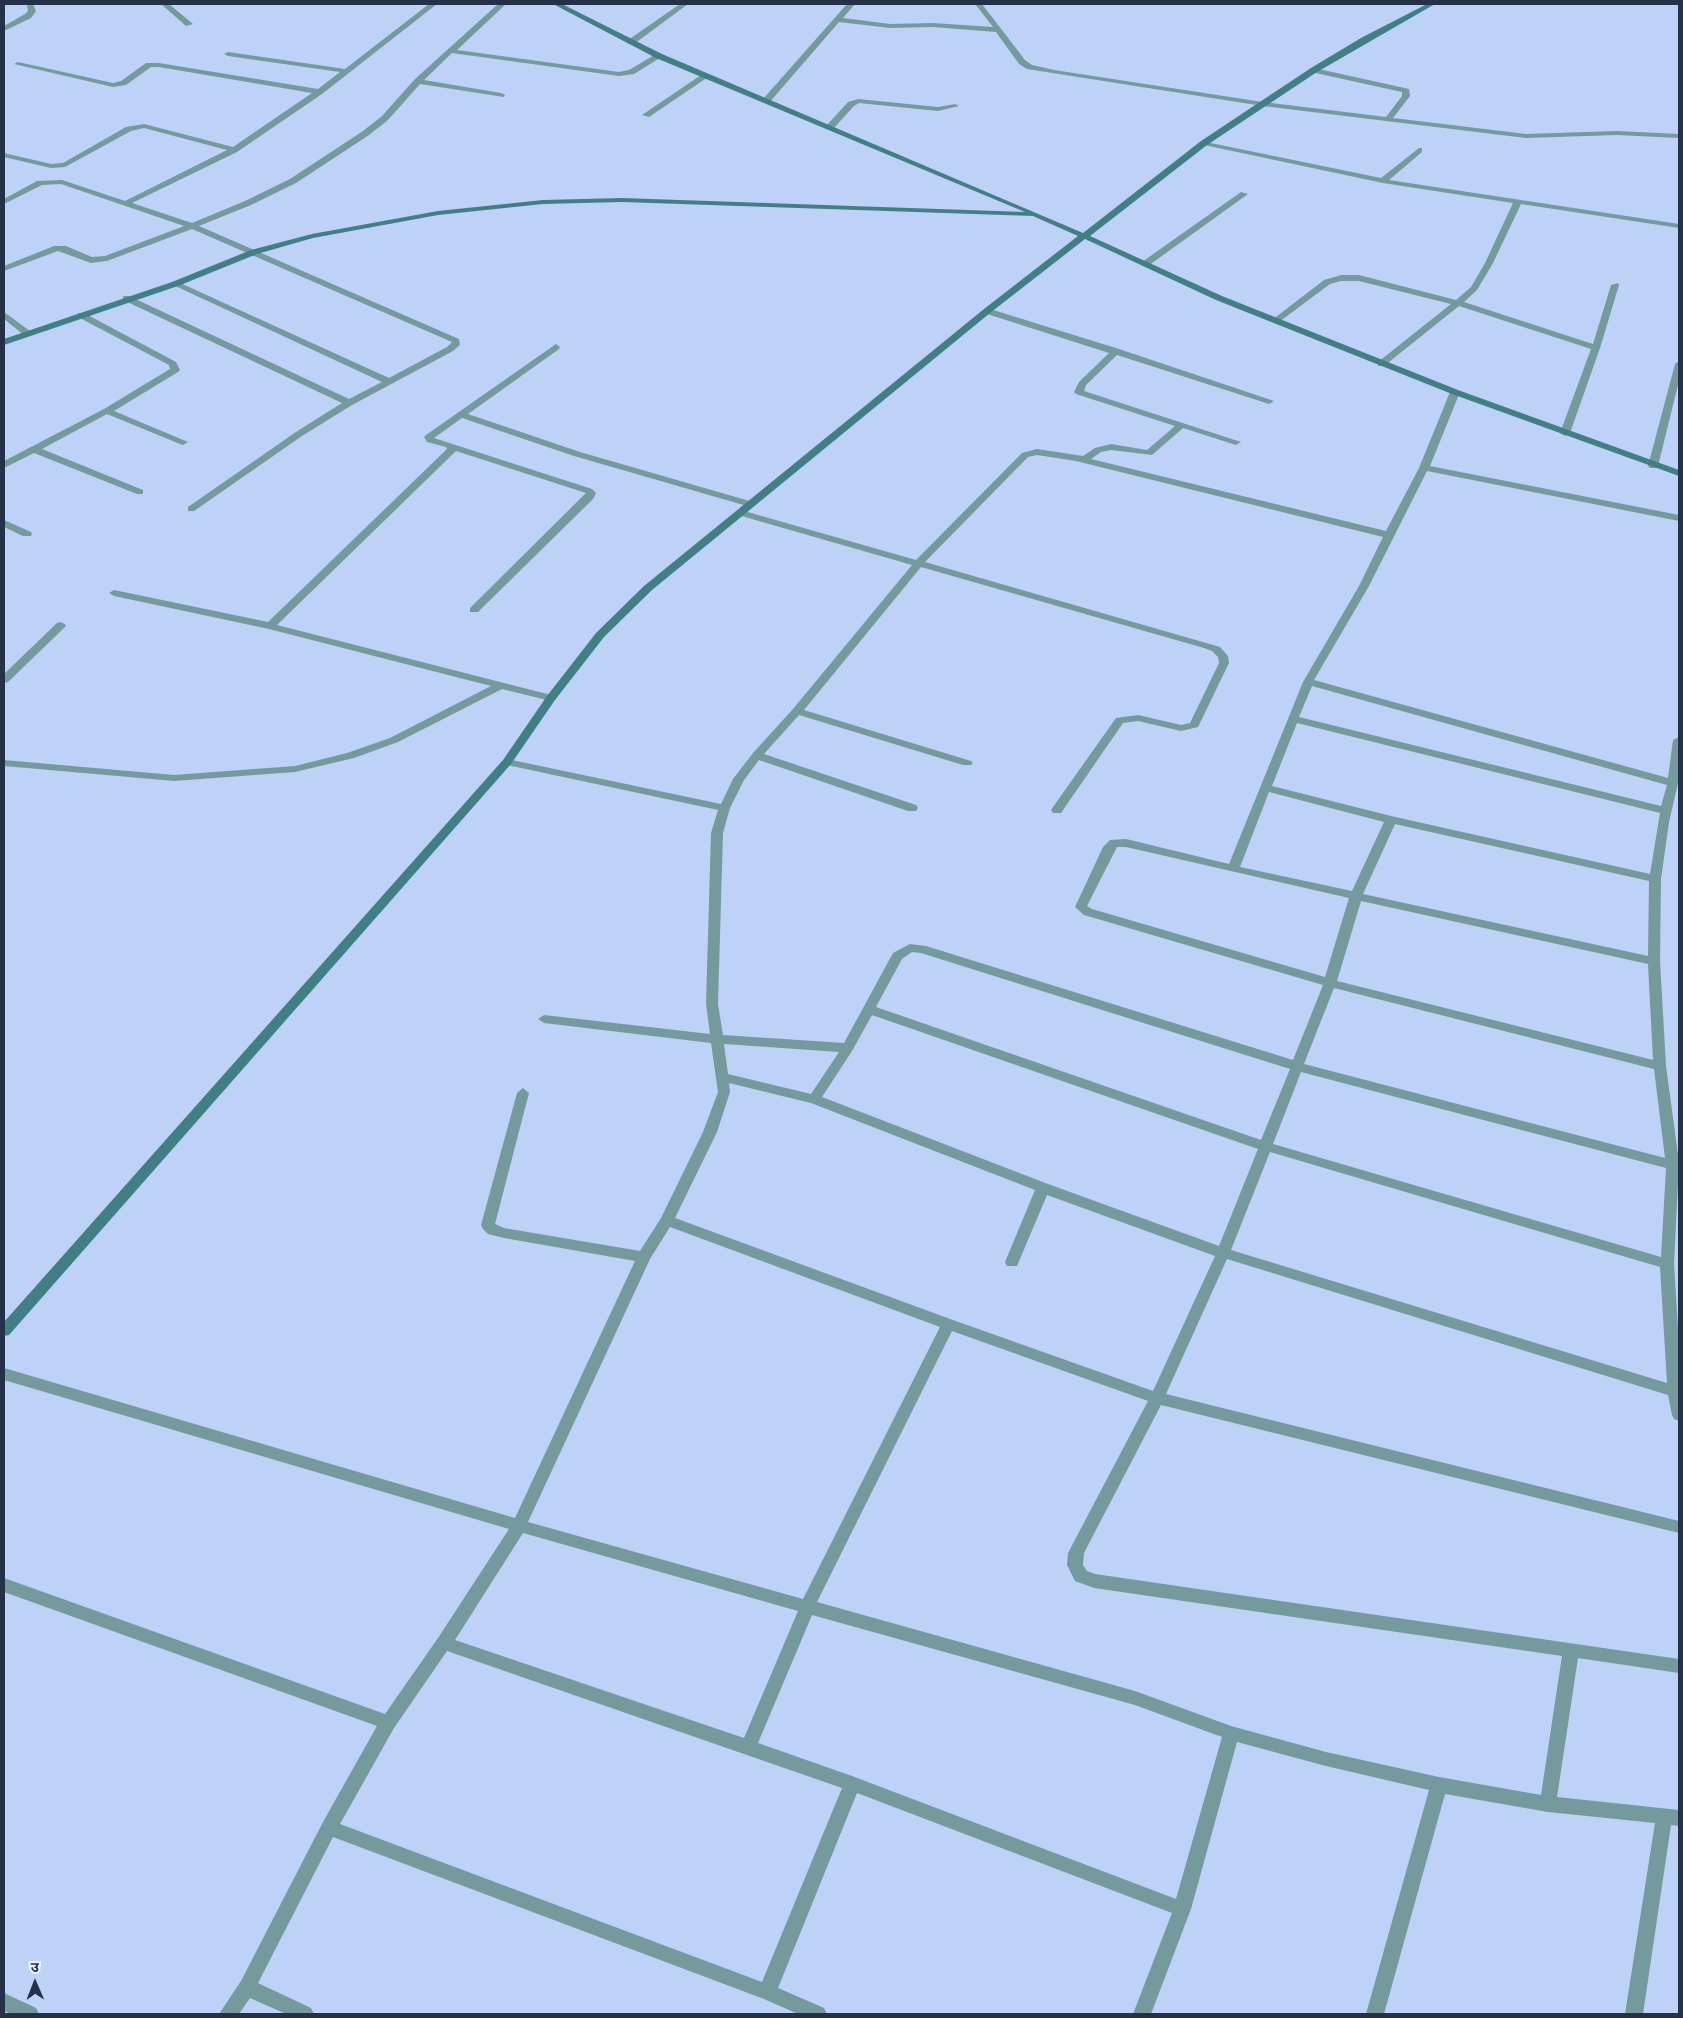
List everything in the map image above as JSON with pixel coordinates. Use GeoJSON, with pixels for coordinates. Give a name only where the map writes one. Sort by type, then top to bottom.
{"type":"FeatureCollection","features":[{"type":"Feature","properties":{"kind":"street"},"geometry":{"type":"LineString","coordinates":[[4,29],[28,16],[32,11],[30,4]]}},
{"type":"Feature","properties":{"kind":"street"},"geometry":{"type":"LineString","coordinates":[[164,4],[189,24]]}},
{"type":"Feature","properties":{"kind":"street"},"geometry":{"type":"LineString","coordinates":[[126,203],[234,150],[319,92],[433,4]]}},
{"type":"Feature","properties":{"kind":"street"},"geometry":{"type":"LineString","coordinates":[[4,269],[57,248],[67,249],[85,259],[99,260],[192,226],[248,203],[293,181],[366,133],[385,118],[418,81],[502,4]]}},
{"type":"Feature","properties":{"kind":"street"},"geometry":{"type":"LineString","coordinates":[[557,4],[660,56],[1038,215],[1219,298],[1454,392],[1653,466],[1679,473]]}},
{"type":"Feature","properties":{"kind":"street"},"geometry":{"type":"LineString","coordinates":[[631,42],[684,4]]}},
{"type":"Feature","properties":{"kind":"street"},"geometry":{"type":"LineString","coordinates":[[766,101],[851,4]]}},
{"type":"Feature","properties":{"kind":"street"},"geometry":{"type":"LineString","coordinates":[[978,4],[1000,30],[1022,62],[1030,67],[1137,86],[1263,104],[1526,136],[1617,133],[1679,136]]}},
{"type":"Feature","properties":{"kind":"street"},"geometry":{"type":"LineString","coordinates":[[4,1331],[507,762],[551,698],[600,635],[648,588],[987,310],[1204,143],[1314,70],[1373,35],[1432,4]]}},
{"type":"Feature","properties":{"kind":"street"},"geometry":{"type":"LineString","coordinates":[[836,20],[890,26],[933,25],[1000,30]]}},
{"type":"Feature","properties":{"kind":"street"},"geometry":{"type":"LineString","coordinates":[[451,51],[619,74],[631,72],[660,56]]}},
{"type":"Feature","properties":{"kind":"street"},"geometry":{"type":"LineString","coordinates":[[228,54],[346,71]]}},
{"type":"Feature","properties":{"kind":"street"},"geometry":{"type":"LineString","coordinates":[[18,64],[113,84],[123,82],[149,65],[159,65],[319,92]]}},
{"type":"Feature","properties":{"kind":"street"},"geometry":{"type":"LineString","coordinates":[[1314,70],[1406,91],[1406,96],[1388,119]]}},
{"type":"Feature","properties":{"kind":"street"},"geometry":{"type":"LineString","coordinates":[[646,115],[707,75]]}},
{"type":"Feature","properties":{"kind":"street"},"geometry":{"type":"LineString","coordinates":[[418,81],[501,95]]}},
{"type":"Feature","properties":{"kind":"street"},"geometry":{"type":"LineString","coordinates":[[830,128],[851,104],[858,101],[938,109],[955,106]]}},
{"type":"Feature","properties":{"kind":"street"},"geometry":{"type":"LineString","coordinates":[[4,155],[51,166],[65,165],[129,129],[144,126],[234,150]]}},
{"type":"Feature","properties":{"kind":"street"},"geometry":{"type":"LineString","coordinates":[[1204,143],[1384,182],[1679,226]]}},
{"type":"Feature","properties":{"kind":"street"},"geometry":{"type":"LineString","coordinates":[[1384,182],[1419,150]]}},
{"type":"Feature","properties":{"kind":"street"},"geometry":{"type":"LineString","coordinates":[[4,202],[40,184],[53,181],[62,182],[192,226],[456,341],[456,345],[450,349],[388,381],[299,434],[191,509]]}},
{"type":"Feature","properties":{"kind":"street"},"geometry":{"type":"LineString","coordinates":[[1145,264],[1244,194]]}},
{"type":"Feature","properties":{"kind":"street"},"geometry":{"type":"LineString","coordinates":[[4,342],[126,298],[174,284],[254,252],[312,236],[372,223],[438,213],[543,202],[622,200],[1038,215]]}},
{"type":"Feature","properties":{"kind":"street"},"geometry":{"type":"LineString","coordinates":[[1381,364],[1474,288],[1489,263],[1518,202]]}},
{"type":"Feature","properties":{"kind":"street"},"geometry":{"type":"LineString","coordinates":[[1276,320],[1327,282],[1341,278],[1382,282],[1458,303],[1596,348]]}},
{"type":"Feature","properties":{"kind":"street"},"geometry":{"type":"LineString","coordinates":[[174,284],[388,381]]}},
{"type":"Feature","properties":{"kind":"street"},"geometry":{"type":"LineString","coordinates":[[1565,433],[1596,348],[1615,285]]}},
{"type":"Feature","properties":{"kind":"street"},"geometry":{"type":"LineString","coordinates":[[126,298],[349,403]]}},
{"type":"Feature","properties":{"kind":"street"},"geometry":{"type":"LineString","coordinates":[[987,310],[1269,401]]}},
{"type":"Feature","properties":{"kind":"street"},"geometry":{"type":"LineString","coordinates":[[4,315],[28,333]]}},
{"type":"Feature","properties":{"kind":"street"},"geometry":{"type":"LineString","coordinates":[[4,465],[107,411],[172,373],[175,367],[80,315]]}},
{"type":"Feature","properties":{"kind":"street"},"geometry":{"type":"LineString","coordinates":[[474,610],[588,499],[591,493],[428,439],[556,347]]}},
{"type":"Feature","properties":{"kind":"street"},"geometry":{"type":"LineString","coordinates":[[1116,352],[1082,384],[1079,392],[1236,442]]}},
{"type":"Feature","properties":{"kind":"street"},"geometry":{"type":"LineString","coordinates":[[1653,466],[1679,364]]}},
{"type":"Feature","properties":{"kind":"street"},"geometry":{"type":"LineString","coordinates":[[1233,869],[1308,682],[1364,586],[1424,468],[1454,392]]}},
{"type":"Feature","properties":{"kind":"street"},"geometry":{"type":"LineString","coordinates":[[107,411],[183,442]]}},
{"type":"Feature","properties":{"kind":"street"},"geometry":{"type":"LineString","coordinates":[[462,415],[577,454],[750,504]]}},
{"type":"Feature","properties":{"kind":"street"},"geometry":{"type":"LineString","coordinates":[[1080,460],[1085,459],[1098,450],[1106,448],[1148,453],[1181,425]]}},
{"type":"Feature","properties":{"kind":"street"},"geometry":{"type":"LineString","coordinates":[[270,626],[453,447]]}},
{"type":"Feature","properties":{"kind":"street"},"geometry":{"type":"LineString","coordinates":[[33,449],[140,492]]}},
{"type":"Feature","properties":{"kind":"street"},"geometry":{"type":"LineString","coordinates":[[228,2014],[247,1987],[329,1828],[388,1723],[444,1643],[519,1526],[644,1257],[667,1220],[710,1132],[724,1092],[712,1004],[716,833],[724,808],[739,779],[757,754],[796,711],[918,564],[1025,455],[1037,452],[1080,460],[1389,535]]}},
{"type":"Feature","properties":{"kind":"street"},"geometry":{"type":"LineString","coordinates":[[1424,468],[1679,518]]}},
{"type":"Feature","properties":{"kind":"street"},"geometry":{"type":"LineString","coordinates":[[741,513],[1208,646],[1216,649],[1223,656],[1224,663],[1194,725],[1182,728],[1138,718],[1120,720],[1058,810]]}},
{"type":"Feature","properties":{"kind":"street"},"geometry":{"type":"LineString","coordinates":[[4,523],[27,534]]}},
{"type":"Feature","properties":{"kind":"street"},"geometry":{"type":"LineString","coordinates":[[114,593],[270,626],[551,698]]}},
{"type":"Feature","properties":{"kind":"street"},"geometry":{"type":"LineString","coordinates":[[4,680],[61,625]]}},
{"type":"Feature","properties":{"kind":"street"},"geometry":{"type":"LineString","coordinates":[[1308,682],[1673,783]]}},
{"type":"Feature","properties":{"kind":"street"},"geometry":{"type":"LineString","coordinates":[[4,763],[174,778],[295,769],[350,756],[394,740],[499,686]]}},
{"type":"Feature","properties":{"kind":"street"},"geometry":{"type":"LineString","coordinates":[[796,711],[967,764]]}},
{"type":"Feature","properties":{"kind":"street"},"geometry":{"type":"LineString","coordinates":[[1294,719],[1672,804]]}},
{"type":"Feature","properties":{"kind":"street"},"geometry":{"type":"LineString","coordinates":[[1679,740],[1678,765],[1673,783],[1672,804],[1663,822],[1655,879],[1654,961],[1660,1066],[1673,1165],[1667,1264],[1679,1415]]}},
{"type":"Feature","properties":{"kind":"street"},"geometry":{"type":"LineString","coordinates":[[757,754],[912,808]]}},
{"type":"Feature","properties":{"kind":"street"},"geometry":{"type":"LineString","coordinates":[[507,762],[724,808]]}},
{"type":"Feature","properties":{"kind":"street"},"geometry":{"type":"LineString","coordinates":[[1267,788],[1391,820],[1655,879]]}},
{"type":"Feature","properties":{"kind":"street"},"geometry":{"type":"LineString","coordinates":[[1391,820],[1356,896],[1330,983],[1223,1253],[1157,1398],[1076,1553],[1074,1565],[1081,1576],[1104,1582],[1570,1652],[1679,1666]]}},
{"type":"Feature","properties":{"kind":"street"},"geometry":{"type":"LineString","coordinates":[[1654,961],[1233,869],[1126,843],[1114,844],[1109,847],[1081,906],[1088,912],[1330,983],[1660,1066]]}},
{"type":"Feature","properties":{"kind":"street"},"geometry":{"type":"LineString","coordinates":[[814,1099],[848,1048],[897,956],[910,948],[922,949],[1296,1066],[1673,1165]]}},
{"type":"Feature","properties":{"kind":"street"},"geometry":{"type":"LineString","coordinates":[[868,1009],[1264,1146],[1667,1264]]}},
{"type":"Feature","properties":{"kind":"street"},"geometry":{"type":"LineString","coordinates":[[544,1019],[717,1039],[848,1048]]}},
{"type":"Feature","properties":{"kind":"street"},"geometry":{"type":"LineString","coordinates":[[723,1077],[814,1099],[1043,1188],[1223,1253],[1676,1391]]}},
{"type":"Feature","properties":{"kind":"street"},"geometry":{"type":"LineString","coordinates":[[523,1093],[488,1225],[493,1230],[504,1233],[644,1257]]}},
{"type":"Feature","properties":{"kind":"street"},"geometry":{"type":"LineString","coordinates":[[1012,1262],[1043,1188]]}},
{"type":"Feature","properties":{"kind":"street"},"geometry":{"type":"LineString","coordinates":[[667,1220],[948,1324],[1157,1398],[1679,1527]]}},
{"type":"Feature","properties":{"kind":"street"},"geometry":{"type":"LineString","coordinates":[[748,1747],[807,1607],[948,1324]]}},
{"type":"Feature","properties":{"kind":"street"},"geometry":{"type":"LineString","coordinates":[[4,1374],[519,1526],[1135,1698],[1232,1733],[1326,1759],[1439,1785],[1548,1804],[1672,1818],[1634,2014]]}},
{"type":"Feature","properties":{"kind":"street"},"geometry":{"type":"LineString","coordinates":[[4,1585],[388,1723]]}},
{"type":"Feature","properties":{"kind":"street"},"geometry":{"type":"LineString","coordinates":[[444,1643],[852,1784],[1182,1909]]}},
{"type":"Feature","properties":{"kind":"street"},"geometry":{"type":"LineString","coordinates":[[1548,1804],[1570,1652]]}},
{"type":"Feature","properties":{"kind":"street"},"geometry":{"type":"LineString","coordinates":[[1142,2014],[1182,1909],[1232,1733]]}},
{"type":"Feature","properties":{"kind":"street"},"geometry":{"type":"LineString","coordinates":[[767,1992],[852,1784]]}},
{"type":"Feature","properties":{"kind":"street"},"geometry":{"type":"LineString","coordinates":[[1375,2014],[1439,1785]]}},
{"type":"Feature","properties":{"kind":"street"},"geometry":{"type":"LineString","coordinates":[[329,1828],[767,1992],[818,2014]]}},
{"type":"Feature","properties":{"kind":"street"},"geometry":{"type":"LineString","coordinates":[[247,1987],[305,2014]]}},
{"type":"Feature","properties":{"kind":"street"},"geometry":{"type":"LineString","coordinates":[[4,2002],[30,2014]]}}]}
